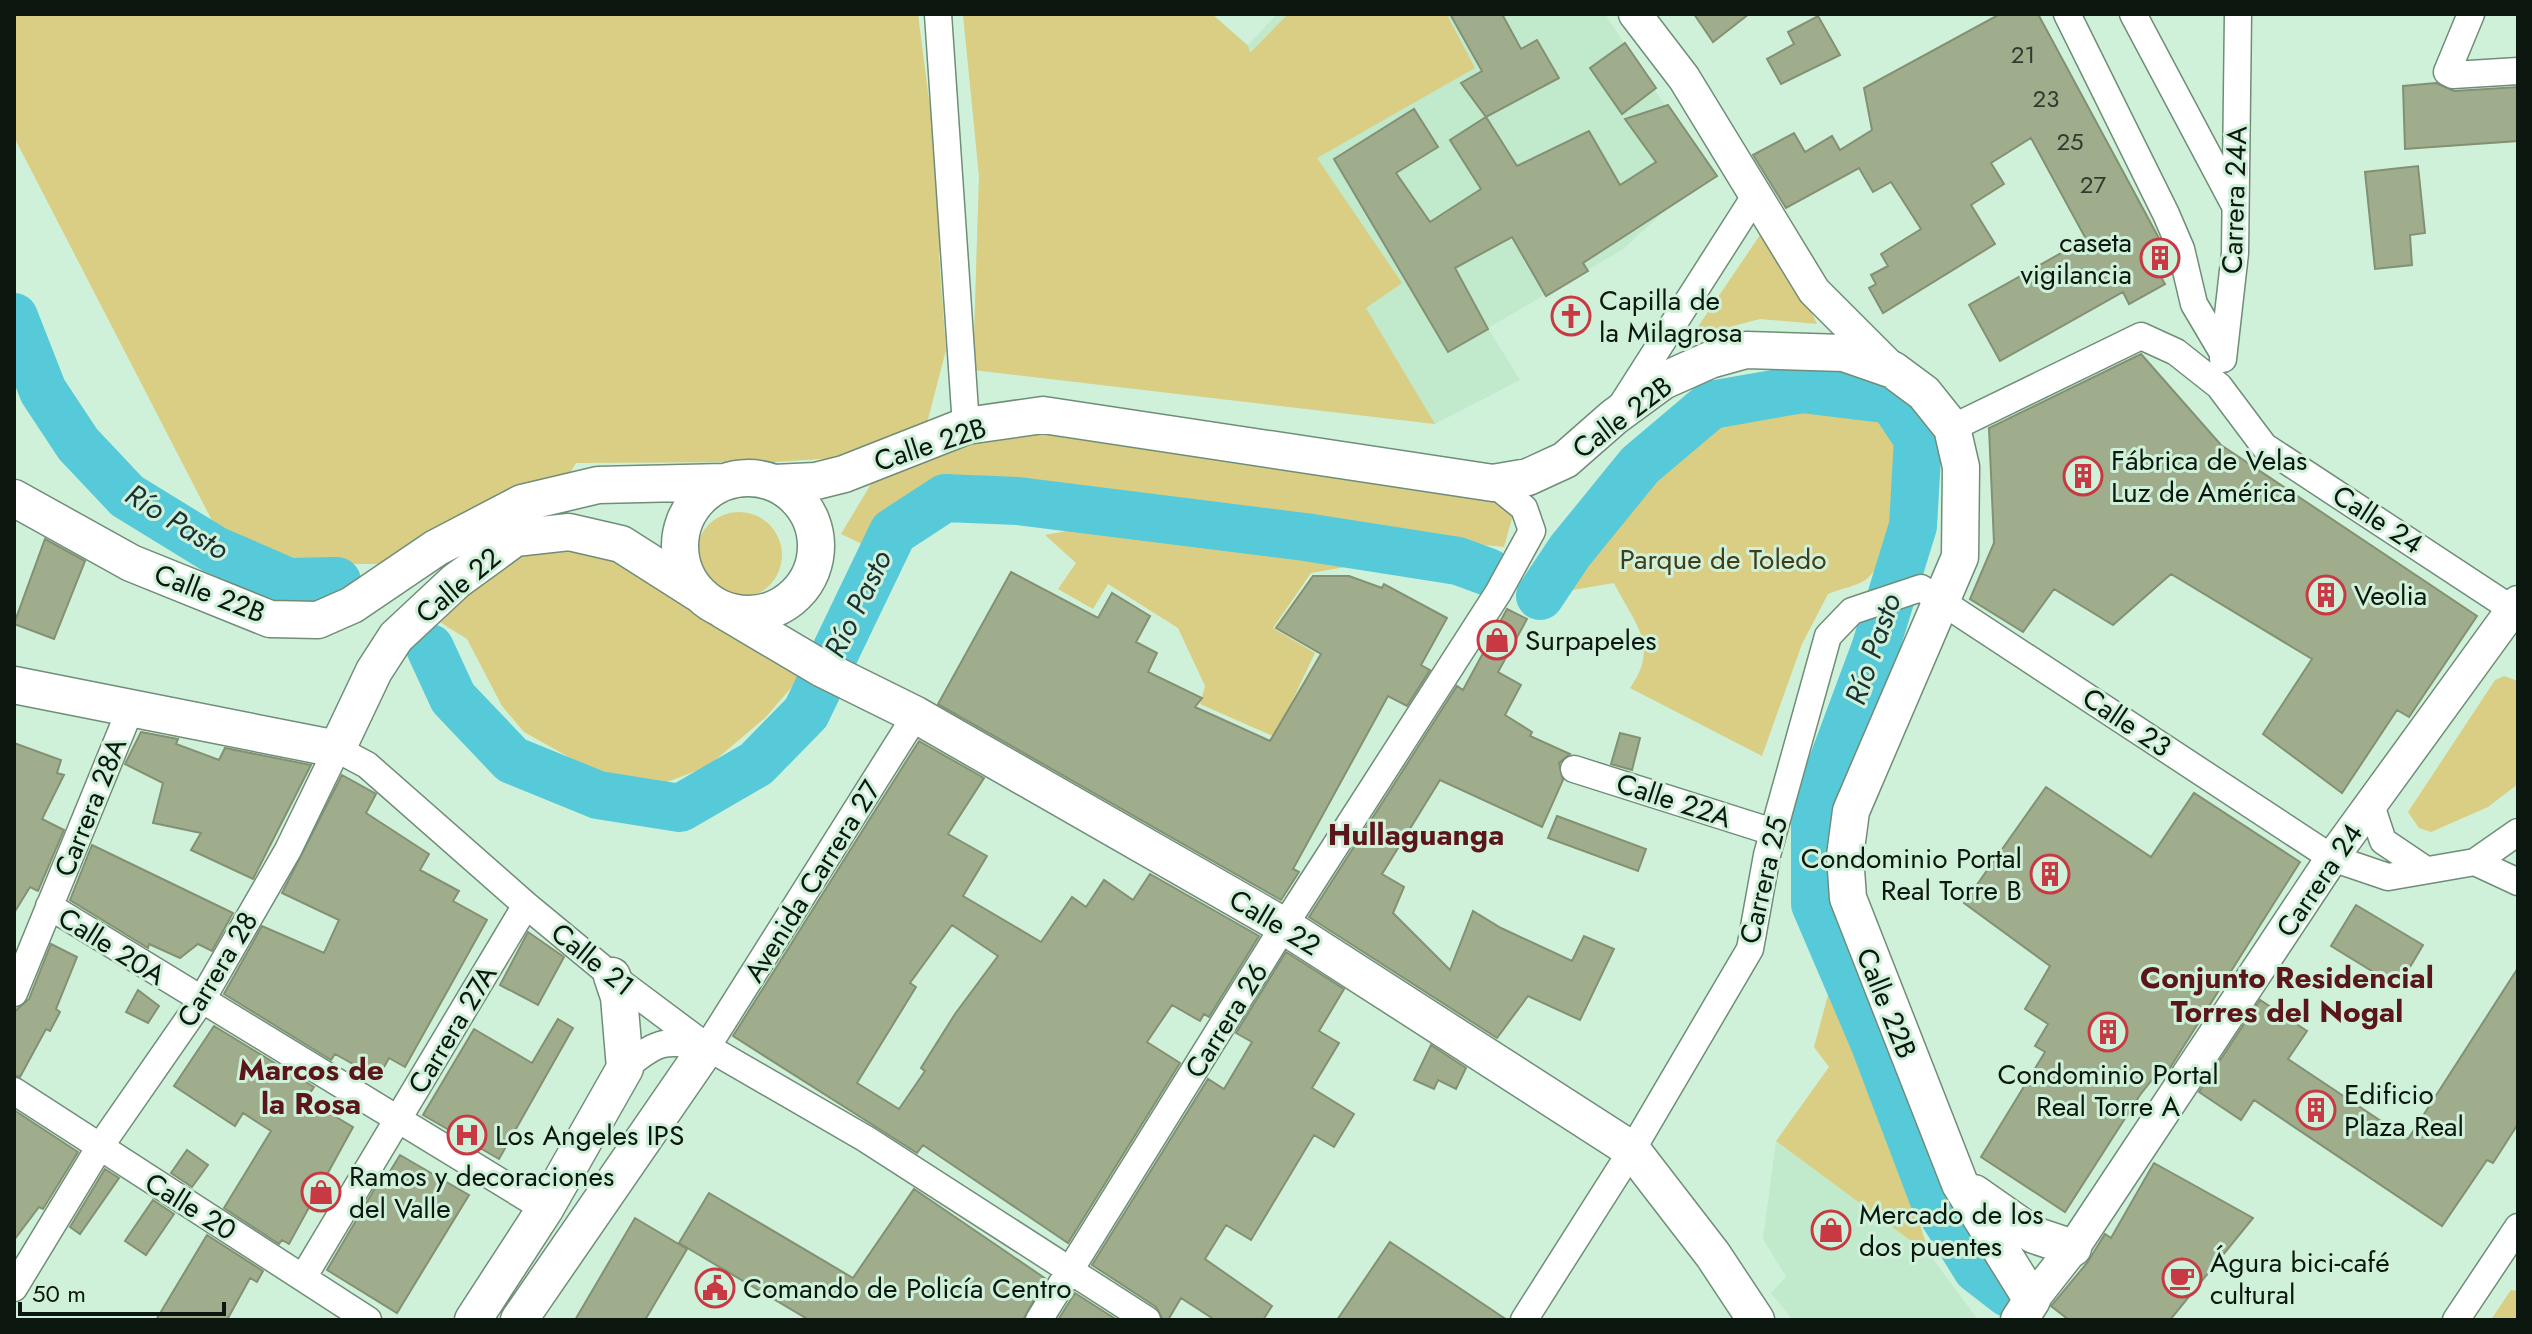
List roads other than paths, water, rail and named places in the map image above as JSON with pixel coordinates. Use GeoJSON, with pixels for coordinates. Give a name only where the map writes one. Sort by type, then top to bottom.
{"type":"FeatureCollection","features":[{"type":"Feature","properties":{"kind":"main road","name":"Calle 22B"},"geometry":{"type":"LineString","coordinates":[[774,483],[816,481],[844,474],[966,426],[1043,415],[1218,444],[1493,483],[1528,477],[1565,460],[1614,417],[1663,381],[1710,360],[1746,350],[1844,353],[1893,370],[1924,393],[1952,428],[1961,467],[1960,557],[1933,594],[1851,811],[1845,856],[1848,898],[1856,926],[1960,1184],[2026,1309]]}},
{"type":"Feature","properties":{"kind":"main road"},"geometry":{"type":"LineString","coordinates":[[751,478],[774,483],[794,495],[809,514],[816,536],[811,571],[791,599],[769,611],[746,615],[710,601],[684,571],[679,544],[686,518],[701,496],[725,482],[751,478]]}},
{"type":"Feature","properties":{"kind":"main road","name":"Calle 22B"},"geometry":{"type":"LineString","coordinates":[[14,498],[131,563],[270,619],[318,620],[352,605],[436,548],[522,503],[598,485],[725,482]]}},
{"type":"Feature","properties":{"kind":"main road","name":"Calle 22"},"geometry":{"type":"LineString","coordinates":[[396,637],[456,581],[515,538],[569,532],[621,544],[802,655],[916,715],[1284,926],[1632,1150],[1713,1255],[1756,1320]]}},
{"type":"Feature","properties":{"kind":"main road","name":"Carrera 28"},"geometry":{"type":"LineString","coordinates":[[337,749],[374,671],[396,637]]}},
{"type":"Feature","properties":{"kind":"main road","name":"Calle 21"},"geometry":{"type":"LineString","coordinates":[[14,685],[337,749]]}},
{"type":"Feature","properties":{"kind":"main road"},"geometry":{"type":"LineString","coordinates":[[473,1320],[545,1209],[625,1068],[619,997],[612,976]]}},
{"type":"Feature","properties":{"kind":"main road","name":"Avenida Carrera 27"},"geometry":{"type":"LineString","coordinates":[[519,1320],[707,1047]]}},
{"type":"Feature","properties":{"kind":"main road"},"geometry":{"type":"LineString","coordinates":[[1960,1184],[2034,1235],[2073,1248]]}},
{"type":"Feature","properties":{"kind":"street"},"geometry":{"type":"LineString","coordinates":[[938,14],[966,426]]}},
{"type":"Feature","properties":{"kind":"street"},"geometry":{"type":"LineString","coordinates":[[1635,14],[1684,78],[1757,193],[1814,291],[1893,370]]}},
{"type":"Feature","properties":{"kind":"street"},"geometry":{"type":"LineString","coordinates":[[2067,14],[2166,214],[2181,249],[2194,304],[2223,353]]}},
{"type":"Feature","properties":{"kind":"street"},"geometry":{"type":"LineString","coordinates":[[2133,14],[2236,207]]}},
{"type":"Feature","properties":{"kind":"street","name":"Carrera 24A"},"geometry":{"type":"LineString","coordinates":[[2219,386],[2235,253],[2238,14]]}},
{"type":"Feature","properties":{"kind":"street"},"geometry":{"type":"LineString","coordinates":[[2471,14],[2447,72],[2453,75],[2518,71]]}},
{"type":"Feature","properties":{"kind":"street"},"geometry":{"type":"LineString","coordinates":[[1614,417],[1757,193]]}},
{"type":"Feature","properties":{"kind":"street","name":"Calle 24"},"geometry":{"type":"LineString","coordinates":[[1952,428],[2141,336],[2176,352],[2219,386],[2264,446],[2517,607]]}},
{"type":"Feature","properties":{"kind":"street","name":"Carrera 26"},"geometry":{"type":"LineString","coordinates":[[1039,1320],[1284,926],[1498,593],[1532,531],[1524,508],[1493,483]]}},
{"type":"Feature","properties":{"kind":"street","name":"Carrera 25"},"geometry":{"type":"LineString","coordinates":[[1524,1320],[1632,1150],[1750,949],[1773,832],[1828,636],[1852,611],[1933,594]]}},
{"type":"Feature","properties":{"kind":"street","name":"Calle 23"},"geometry":{"type":"LineString","coordinates":[[1933,594],[2332,858],[2388,877],[2475,862]]}},
{"type":"Feature","properties":{"kind":"street","name":"Carrera 24"},"geometry":{"type":"LineString","coordinates":[[2026,1309],[2073,1248],[2332,858],[2517,607]]}},
{"type":"Feature","properties":{"kind":"street","name":"Carrera 28A"},"geometry":{"type":"LineString","coordinates":[[14,993],[130,710]]}},
{"type":"Feature","properties":{"kind":"street","name":"Avenida Carrera 27"},"geometry":{"type":"LineString","coordinates":[[707,1047],[916,715]]}},
{"type":"Feature","properties":{"kind":"street","name":"Calle 21"},"geometry":{"type":"LineString","coordinates":[[337,749],[367,765],[526,905],[612,976],[707,1047],[866,1139],[1147,1320]]}},
{"type":"Feature","properties":{"kind":"street","name":"Carrera 28"},"geometry":{"type":"LineString","coordinates":[[14,1288],[99,1148],[201,1001],[288,850],[337,749]]}},
{"type":"Feature","properties":{"kind":"street","name":"Calle 22A"},"geometry":{"type":"LineString","coordinates":[[1574,769],[1773,832]]}},
{"type":"Feature","properties":{"kind":"street"},"geometry":{"type":"LineString","coordinates":[[2371,805],[2383,841],[2426,870]]}},
{"type":"Feature","properties":{"kind":"street"},"geometry":{"type":"LineString","coordinates":[[2475,862],[2518,832]]}},
{"type":"Feature","properties":{"kind":"street"},"geometry":{"type":"LineString","coordinates":[[2475,862],[2518,882]]}},
{"type":"Feature","properties":{"kind":"street","name":"Carrera 27A"},"geometry":{"type":"LineString","coordinates":[[304,1276],[526,905]]}},
{"type":"Feature","properties":{"kind":"street","name":"Calle 20A"},"geometry":{"type":"LineString","coordinates":[[49,906],[397,1122],[545,1209]]}},
{"type":"Feature","properties":{"kind":"street"},"geometry":{"type":"LineString","coordinates":[[625,1068],[660,1043],[671,1040],[707,1047]]}},
{"type":"Feature","properties":{"kind":"street","name":"Calle 20"},"geometry":{"type":"LineString","coordinates":[[14,1091],[368,1320]]}},
{"type":"Feature","properties":{"kind":"street"},"geometry":{"type":"LineString","coordinates":[[2456,1320],[2518,1227]]}},
{"type":"Feature","properties":{"kind":"waterway","name":"Río Pasto"},"geometry":{"type":"LineString","coordinates":[[14,317],[43,391],[78,444],[127,496],[215,550],[289,582],[337,581]]}},
{"type":"Feature","properties":{"kind":"waterway","name":"Río Pasto"},"geometry":{"type":"LineString","coordinates":[[1540,596],[1570,551],[1640,465],[1711,405],[1802,389],[1892,400],[1918,439],[1913,526],[1875,649],[1815,810],[1815,904],[1874,1042],[1934,1200],[1977,1269],[2008,1293]]}},
{"type":"Feature","properties":{"kind":"waterway","name":"Río Pasto"},"geometry":{"type":"LineString","coordinates":[[430,648],[453,698],[512,760],[598,795],[680,808],[756,764],[806,713],[893,532],[945,498],[1018,501],[1305,537],[1458,561],[1488,572]]}},
{"type":"Feature","properties":{"kind":"place","name":"caseta vigilancia"},"geometry":{"type":"Point","coordinates":[2160,258]}},
{"type":"Feature","properties":{"kind":"place","name":"Capilla de la Milagrosa"},"geometry":{"type":"Point","coordinates":[1571,316]}},
{"type":"Feature","properties":{"kind":"place","name":"Fábrica de Velas Luz de América"},"geometry":{"type":"Point","coordinates":[2083,476]}},
{"type":"Feature","properties":{"kind":"place","name":"Veolia"},"geometry":{"type":"Point","coordinates":[2326,595]}},
{"type":"Feature","properties":{"kind":"place","name":"Surpapeles"},"geometry":{"type":"Point","coordinates":[1497,640]}},
{"type":"Feature","properties":{"kind":"place","name":"Condominio Portal Real Torre B"},"geometry":{"type":"Point","coordinates":[2050,874]}},
{"type":"Feature","properties":{"kind":"place","name":"Condominio Portal Real Torre A"},"geometry":{"type":"Point","coordinates":[2108,1032]}},
{"type":"Feature","properties":{"kind":"place","name":"Edificio Plaza Real"},"geometry":{"type":"Point","coordinates":[2316,1110]}},
{"type":"Feature","properties":{"kind":"place","name":"Los Angeles IPS"},"geometry":{"type":"Point","coordinates":[467,1135]}},
{"type":"Feature","properties":{"kind":"place","name":"Ramos y decoraciones del Valle"},"geometry":{"type":"Point","coordinates":[321,1192]}},
{"type":"Feature","properties":{"kind":"place","name":"Mercado de los dos puentes"},"geometry":{"type":"Point","coordinates":[1831,1230]}},
{"type":"Feature","properties":{"kind":"place","name":"Águra bici-café cultural"},"geometry":{"type":"Point","coordinates":[2182,1278]}},
{"type":"Feature","properties":{"kind":"place","name":"Comando de Policía Centro"},"geometry":{"type":"Point","coordinates":[715,1288]}},
{"type":"Feature","properties":{"kind":"district","name":"Hullaguanga"},"geometry":{"type":"Point","coordinates":[1416,835]}},
{"type":"Feature","properties":{"kind":"district","name":"Conjunto Residencial Torres del Nogal"},"geometry":{"type":"Point","coordinates":[2287,995]}},
{"type":"Feature","properties":{"kind":"district","name":"Marcos de la Rosa"},"geometry":{"type":"Point","coordinates":[311,1087]}},
{"type":"Feature","properties":{"kind":"park label","name":"Parque de Toledo"},"geometry":{"type":"Point","coordinates":[1723,559]}}]}
